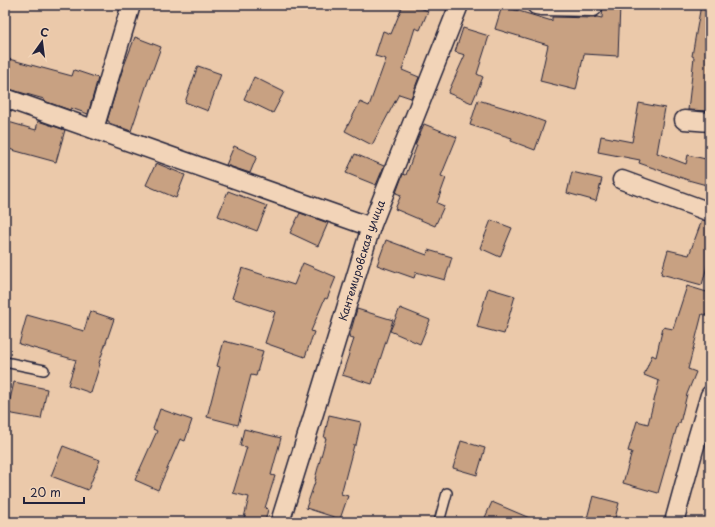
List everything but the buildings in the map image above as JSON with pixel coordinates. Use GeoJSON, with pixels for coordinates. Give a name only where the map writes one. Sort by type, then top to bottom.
{"type":"FeatureCollection","features":[{"type":"Feature","properties":{"kind":"street"},"geometry":{"type":"LineString","coordinates":[[94,130],[131,5]]}},
{"type":"Feature","properties":{"kind":"street","name":"Кантемировская улица"},"geometry":{"type":"LineString","coordinates":[[280,522],[371,227],[459,5]]}},
{"type":"Feature","properties":{"kind":"street"},"geometry":{"type":"LineString","coordinates":[[536,5],[593,7]]}},
{"type":"Feature","properties":{"kind":"street"},"geometry":{"type":"LineString","coordinates":[[5,98],[371,227]]}},
{"type":"Feature","properties":{"kind":"street"},"geometry":{"type":"LineString","coordinates":[[684,120],[710,122]]}},
{"type":"Feature","properties":{"kind":"street"},"geometry":{"type":"LineString","coordinates":[[622,180],[710,212]]}},
{"type":"Feature","properties":{"kind":"street"},"geometry":{"type":"LineString","coordinates":[[674,522],[710,395]]}},
{"type":"Feature","properties":{"kind":"lane"},"geometry":{"type":"LineString","coordinates":[[5,362],[44,370]]}},
{"type":"Feature","properties":{"kind":"lane"},"geometry":{"type":"LineString","coordinates":[[439,522],[447,493]]}}]}
